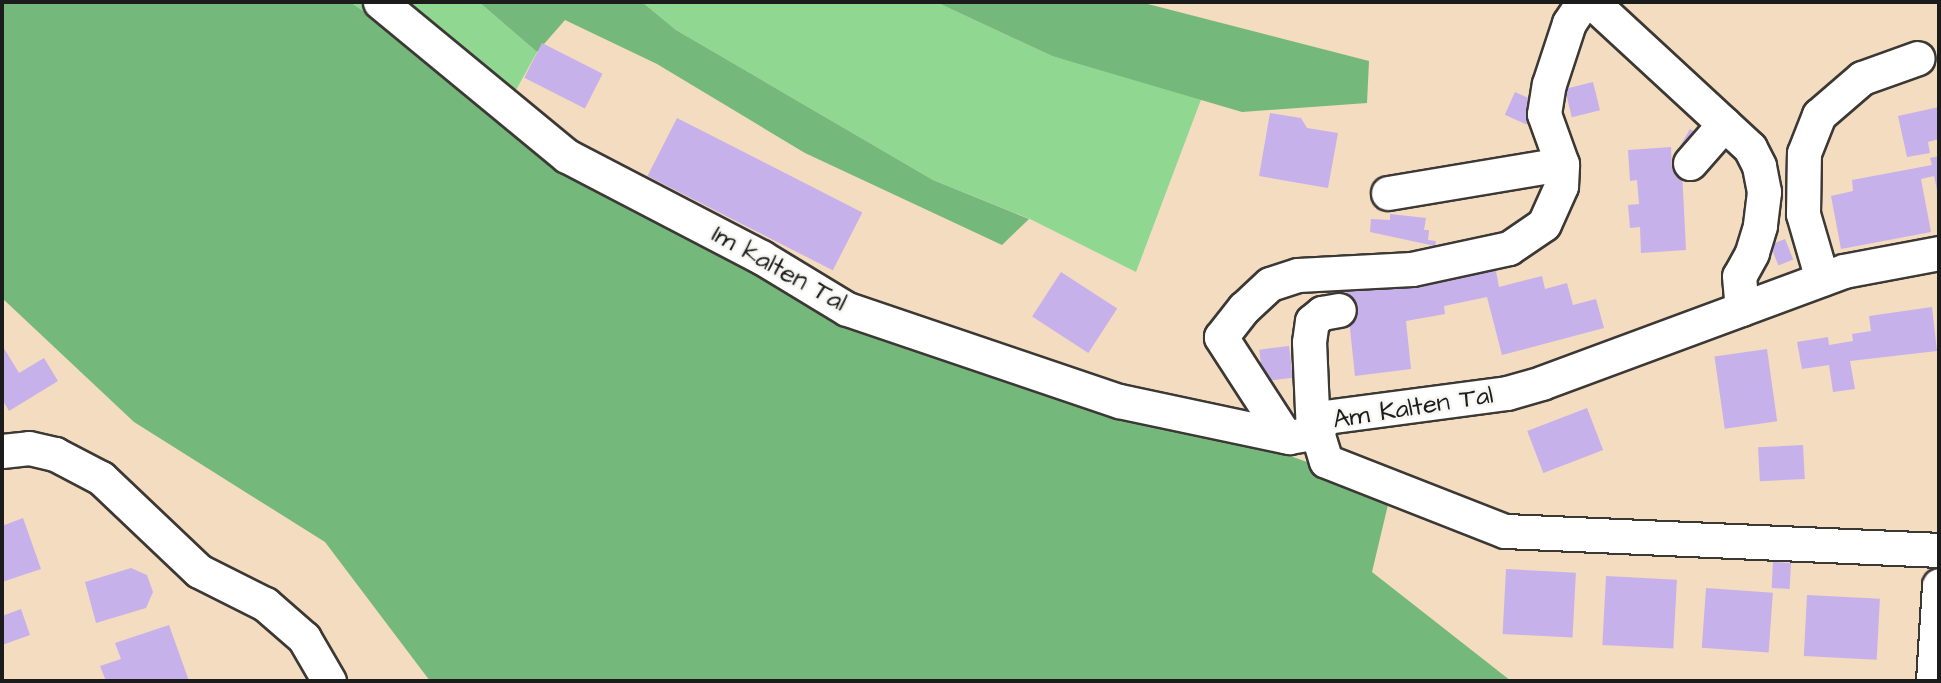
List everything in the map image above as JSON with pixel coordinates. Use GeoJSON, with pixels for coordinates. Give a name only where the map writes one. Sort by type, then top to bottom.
{"type":"FeatureCollection","features":[{"type":"Feature","properties":{"kind":"street","name":"Im kalten Tal"},"geometry":{"type":"LineString","coordinates":[[380,2],[567,156],[761,257],[847,309],[1119,401],[1305,434]]}},
{"type":"Feature","properties":{"kind":"street"},"geometry":{"type":"LineString","coordinates":[[1305,434],[1221,337],[1244,307],[1270,284],[1298,275],[1412,269],[1509,248],[1544,223],[1561,186],[1562,164],[1544,114],[1558,52],[1583,2]]}},
{"type":"Feature","properties":{"kind":"street"},"geometry":{"type":"LineString","coordinates":[[1592,2],[1750,148],[1763,192],[1752,253],[1739,275],[1742,309]]}},
{"type":"Feature","properties":{"kind":"street"},"geometry":{"type":"LineString","coordinates":[[1822,279],[1803,214],[1804,153],[1819,115],[1862,78],[1918,58]]}},
{"type":"Feature","properties":{"kind":"street"},"geometry":{"type":"LineString","coordinates":[[1690,163],[1724,124]]}},
{"type":"Feature","properties":{"kind":"street"},"geometry":{"type":"LineString","coordinates":[[1388,192],[1562,164]]}},
{"type":"Feature","properties":{"kind":"street","name":"Am Kalten Tal"},"geometry":{"type":"LineString","coordinates":[[1939,253],[1822,279],[1542,383],[1507,393],[1325,417],[1305,434],[1326,461],[1505,531],[1939,550]]}},
{"type":"Feature","properties":{"kind":"street"},"geometry":{"type":"LineString","coordinates":[[1305,434],[1312,321],[1322,313],[1339,310]]}},
{"type":"Feature","properties":{"kind":"street"},"geometry":{"type":"LineString","coordinates":[[2,452],[29,447],[55,454],[102,478],[199,571],[265,604],[304,638],[329,681]]}},
{"type":"Feature","properties":{"kind":"street"},"geometry":{"type":"LineString","coordinates":[[1933,681],[1939,584]]}},
{"type":"Feature","properties":{"kind":"green space"},"geometry":{"type":"Polygon","coordinates":[[[2,2],[350,2],[506,108],[817,287],[1391,492],[1372,572],[1511,681],[430,681],[325,542],[134,422],[2,298],[2,2]]]}},
{"type":"Feature","properties":{"kind":"green space"},"geometry":{"type":"Polygon","coordinates":[[[350,2],[479,2],[537,52],[506,108],[350,2]]]}},
{"type":"Feature","properties":{"kind":"green space"},"geometry":{"type":"Polygon","coordinates":[[[479,2],[642,2],[676,30],[933,180],[1029,219],[1002,245],[805,153],[657,64],[565,20],[537,52],[479,2]]]}},
{"type":"Feature","properties":{"kind":"green space"},"geometry":{"type":"Polygon","coordinates":[[[642,2],[936,2],[1052,56],[1202,97],[1136,272],[1030,219],[933,180],[676,30],[642,2]]]}},
{"type":"Feature","properties":{"kind":"green space"},"geometry":{"type":"Polygon","coordinates":[[[936,2],[1140,2],[1369,61],[1367,103],[1242,112],[1052,56],[936,2]]]}},
{"type":"Feature","properties":{"kind":"building"},"geometry":{"type":"Polygon","coordinates":[[[542,43],[603,74],[585,109],[524,78],[542,43]]]}},
{"type":"Feature","properties":{"kind":"building"},"geometry":{"type":"Polygon","coordinates":[[[1593,82],[1600,110],[1572,117],[1565,89],[1593,82]]]}},
{"type":"Feature","properties":{"kind":"building"},"geometry":{"type":"Polygon","coordinates":[[[1515,92],[1537,102],[1527,125],[1505,115],[1515,92]]]}},
{"type":"Feature","properties":{"kind":"building"},"geometry":{"type":"Polygon","coordinates":[[[1939,107],[1939,139],[1928,142],[1930,153],[1907,157],[1898,116],[1939,107]]]}},
{"type":"Feature","properties":{"kind":"building"},"geometry":{"type":"Polygon","coordinates":[[[1270,113],[1301,118],[1307,128],[1338,133],[1328,188],[1259,176],[1270,113]]]}},
{"type":"Feature","properties":{"kind":"building"},"geometry":{"type":"Polygon","coordinates":[[[677,118],[862,212],[833,270],[647,176],[677,118]]]}},
{"type":"Feature","properties":{"kind":"building"},"geometry":{"type":"Polygon","coordinates":[[[1690,129],[1697,133],[1687,150],[1680,146],[1690,129]]]}},
{"type":"Feature","properties":{"kind":"building"},"geometry":{"type":"Polygon","coordinates":[[[1671,147],[1672,170],[1682,170],[1686,250],[1641,253],[1640,227],[1630,228],[1628,205],[1639,204],[1637,180],[1630,181],[1628,150],[1671,147]]]}},
{"type":"Feature","properties":{"kind":"building"},"geometry":{"type":"Polygon","coordinates":[[[1939,156],[1939,199],[1934,176],[1921,179],[1931,232],[1841,249],[1831,196],[1853,191],[1852,180],[1932,165],[1930,158],[1939,156]]]}},
{"type":"Feature","properties":{"kind":"building"},"geometry":{"type":"Polygon","coordinates":[[[1390,214],[1426,218],[1424,230],[1429,230],[1428,240],[1436,241],[1435,246],[1370,232],[1371,219],[1390,220],[1390,214]]]}},
{"type":"Feature","properties":{"kind":"building"},"geometry":{"type":"Polygon","coordinates":[[[1785,239],[1793,259],[1778,265],[1770,245],[1785,239]]]}},
{"type":"Feature","properties":{"kind":"building"},"geometry":{"type":"Polygon","coordinates":[[[1495,266],[1499,287],[1542,276],[1545,289],[1567,283],[1573,305],[1596,299],[1604,328],[1502,355],[1487,297],[1444,306],[1445,314],[1406,321],[1411,369],[1355,376],[1346,291],[1495,266]]]}},
{"type":"Feature","properties":{"kind":"building"},"geometry":{"type":"Polygon","coordinates":[[[1061,272],[1117,308],[1088,353],[1032,316],[1061,272]]]}},
{"type":"Feature","properties":{"kind":"building"},"geometry":{"type":"Polygon","coordinates":[[[1932,307],[1937,351],[1850,361],[1855,389],[1833,392],[1829,365],[1802,369],[1797,342],[1828,337],[1829,345],[1853,341],[1852,334],[1871,331],[1869,316],[1932,307]]]}},
{"type":"Feature","properties":{"kind":"building"},"geometry":{"type":"Polygon","coordinates":[[[2,345],[19,373],[44,358],[58,381],[9,411],[2,399],[2,345]]]}},
{"type":"Feature","properties":{"kind":"building"},"geometry":{"type":"Polygon","coordinates":[[[1289,346],[1293,378],[1263,381],[1259,350],[1289,346]]]}},
{"type":"Feature","properties":{"kind":"building"},"geometry":{"type":"Polygon","coordinates":[[[1767,349],[1777,421],[1725,429],[1715,356],[1767,349]]]}},
{"type":"Feature","properties":{"kind":"building"},"geometry":{"type":"Polygon","coordinates":[[[1587,408],[1603,450],[1543,473],[1527,431],[1587,408]]]}},
{"type":"Feature","properties":{"kind":"building"},"geometry":{"type":"Polygon","coordinates":[[[1803,445],[1805,479],[1760,481],[1758,447],[1803,445]]]}},
{"type":"Feature","properties":{"kind":"building"},"geometry":{"type":"Polygon","coordinates":[[[23,518],[41,569],[2,582],[2,526],[23,518]]]}},
{"type":"Feature","properties":{"kind":"building"},"geometry":{"type":"Polygon","coordinates":[[[1773,562],[1791,563],[1790,589],[1772,588],[1773,562]]]}},
{"type":"Feature","properties":{"kind":"building"},"geometry":{"type":"Polygon","coordinates":[[[131,568],[147,575],[153,592],[146,608],[96,623],[85,582],[131,568]]]}},
{"type":"Feature","properties":{"kind":"building"},"geometry":{"type":"Polygon","coordinates":[[[1506,569],[1576,573],[1573,638],[1503,634],[1506,569]]]}},
{"type":"Feature","properties":{"kind":"building"},"geometry":{"type":"Polygon","coordinates":[[[1606,576],[1677,580],[1673,649],[1602,645],[1606,576]]]}},
{"type":"Feature","properties":{"kind":"building"},"geometry":{"type":"Polygon","coordinates":[[[1706,588],[1773,593],[1769,653],[1702,648],[1706,588]]]}},
{"type":"Feature","properties":{"kind":"building"},"geometry":{"type":"Polygon","coordinates":[[[1807,595],[1880,599],[1877,660],[1804,656],[1807,595]]]}},
{"type":"Feature","properties":{"kind":"building"},"geometry":{"type":"Polygon","coordinates":[[[21,609],[30,635],[2,645],[2,616],[21,609]]]}},
{"type":"Feature","properties":{"kind":"building"},"geometry":{"type":"Polygon","coordinates":[[[169,625],[189,681],[106,681],[100,666],[121,659],[115,643],[169,625]]]}}]}
